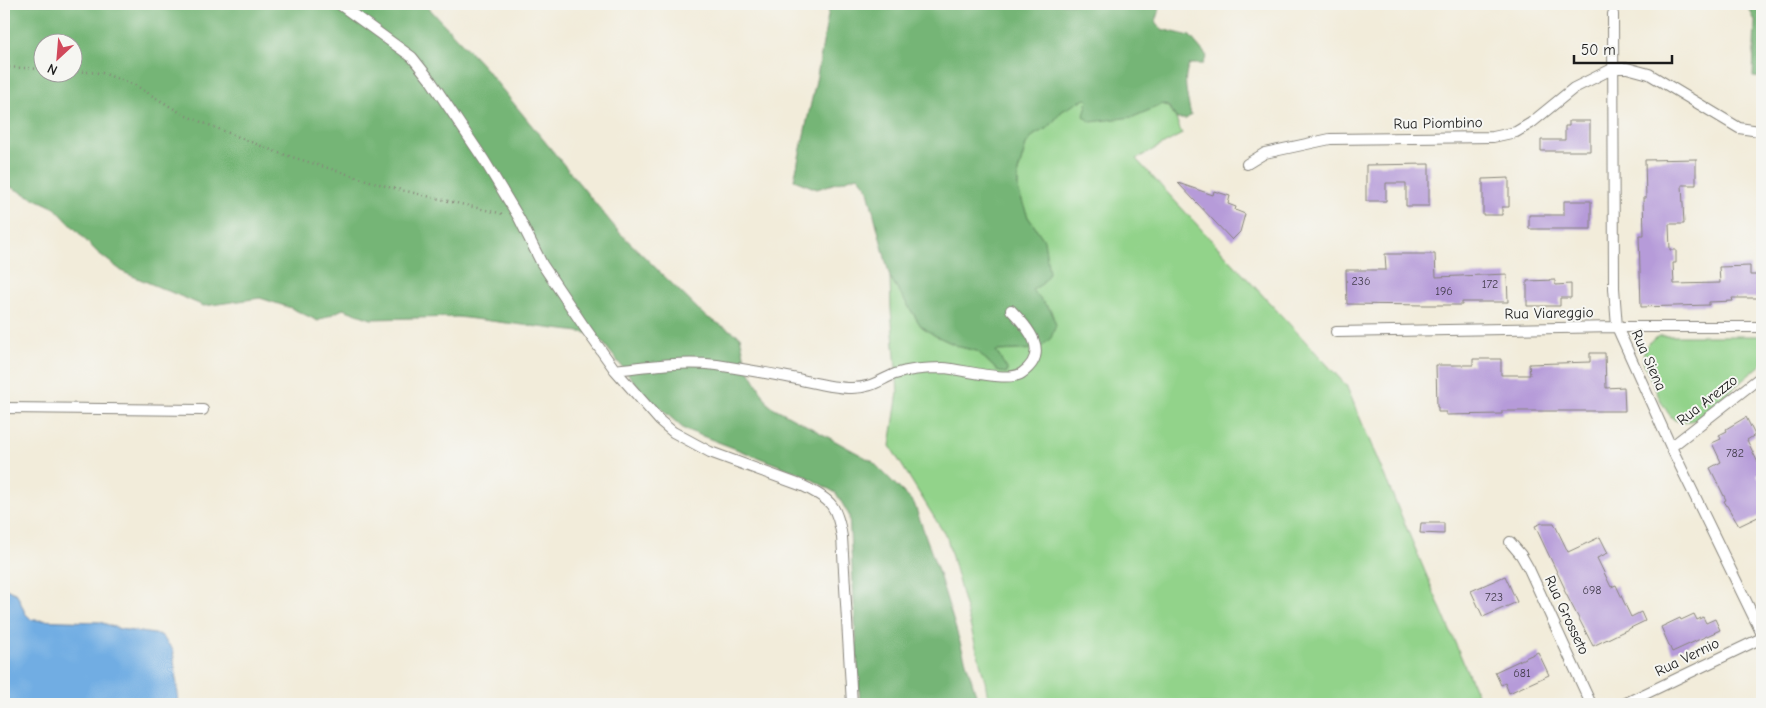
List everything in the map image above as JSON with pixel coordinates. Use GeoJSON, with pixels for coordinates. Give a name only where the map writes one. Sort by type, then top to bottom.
{"type":"FeatureCollection","features":[{"type":"Feature","properties":{"kind":"street"},"geometry":{"type":"LineString","coordinates":[[339,4],[412,57],[431,81],[484,160],[519,218],[542,264],[614,370],[660,421],[673,432],[710,452],[803,486],[829,501],[838,516],[842,537],[852,704]]}},
{"type":"Feature","properties":{"kind":"street","name":"Rua Siena"},"geometry":{"type":"LineString","coordinates":[[1613,14],[1614,288],[1617,326],[1671,447],[1762,636]]}},
{"type":"Feature","properties":{"kind":"street"},"geometry":{"type":"LineString","coordinates":[[1614,68],[1627,68],[1649,74],[1739,128],[1759,131],[1762,129]]}},
{"type":"Feature","properties":{"kind":"street","name":"Rua Piombino"},"geometry":{"type":"LineString","coordinates":[[1247,164],[1265,153],[1330,139],[1493,137],[1516,132],[1531,123],[1574,88],[1614,68]]}},
{"type":"Feature","properties":{"kind":"street"},"geometry":{"type":"LineString","coordinates":[[614,370],[691,363],[716,365],[824,385],[851,388],[872,386],[895,374],[921,369],[968,370],[1001,377],[1015,376],[1027,368],[1032,361],[1036,352],[1036,343],[1027,326],[1011,310]]}},
{"type":"Feature","properties":{"kind":"street","name":"Rua Viareggio"},"geometry":{"type":"LineString","coordinates":[[1336,332],[1617,326],[1762,326]]}},
{"type":"Feature","properties":{"kind":"street","name":"Rua Arezzo"},"geometry":{"type":"LineString","coordinates":[[1671,447],[1762,376]]}},
{"type":"Feature","properties":{"kind":"street"},"geometry":{"type":"LineString","coordinates":[[4,408],[203,410]]}},
{"type":"Feature","properties":{"kind":"street","name":"Rua Grosseto"},"geometry":{"type":"LineString","coordinates":[[1510,542],[1521,555],[1529,569],[1591,704]]}},
{"type":"Feature","properties":{"kind":"street","name":"Rua Vernio"},"geometry":{"type":"LineString","coordinates":[[1624,704],[1762,636]]}},
{"type":"Feature","properties":{"kind":"path"},"geometry":{"type":"LineString","coordinates":[[4,67],[32,69]]}},
{"type":"Feature","properties":{"kind":"path"},"geometry":{"type":"LineString","coordinates":[[82,71],[102,73],[135,85],[184,115],[276,152],[390,187],[519,218]]}},
{"type":"Feature","properties":{"kind":"green space"},"geometry":{"type":"Polygon","coordinates":[[[4,4],[425,4],[484,67],[618,231],[705,316],[740,336],[746,365],[769,405],[872,461],[914,503],[939,574],[979,704],[860,704],[849,515],[836,493],[804,475],[684,429],[643,393],[596,334],[458,317],[371,319],[343,309],[318,321],[291,308],[260,298],[204,306],[123,272],[97,252],[55,208],[4,184],[4,4]]]}},
{"type":"Feature","properties":{"kind":"green space"},"geometry":{"type":"Polygon","coordinates":[[[830,4],[1162,4],[1156,18],[1156,24],[1161,29],[1190,36],[1207,56],[1203,64],[1190,64],[1187,69],[1186,89],[1191,115],[1186,119],[1177,119],[1169,107],[1163,104],[1133,117],[1091,122],[1084,116],[1088,100],[1085,99],[1062,111],[1049,127],[1034,135],[1026,145],[1018,172],[1018,190],[1028,217],[1044,240],[1049,273],[1042,284],[1032,290],[1051,311],[1056,325],[1051,338],[1039,349],[996,351],[1007,369],[1007,373],[999,372],[977,351],[960,347],[934,335],[921,326],[890,277],[867,187],[858,176],[817,189],[794,180],[817,76],[830,4]]]}},
{"type":"Feature","properties":{"kind":"green space"},"geometry":{"type":"Polygon","coordinates":[[[1747,4],[1762,4],[1762,78],[1753,77],[1755,21],[1747,4]]]}},
{"type":"Feature","properties":{"kind":"green space"},"geometry":{"type":"Polygon","coordinates":[[[1085,98],[1133,117],[1163,104],[1173,113],[1182,134],[1136,159],[1346,385],[1481,704],[989,704],[985,681],[947,538],[890,446],[898,392],[890,277],[921,326],[934,335],[960,347],[977,351],[999,372],[1007,369],[995,351],[1039,349],[1051,311],[1032,290],[1044,240],[1028,217],[1018,190],[1018,172],[1026,145],[1034,135],[1049,127],[1062,111],[1085,98]]]}},
{"type":"Feature","properties":{"kind":"green space"},"geometry":{"type":"Polygon","coordinates":[[[1660,336],[1762,336],[1762,364],[1695,420],[1677,421],[1666,410],[1643,361],[1647,346],[1652,340],[1660,336]]]}},
{"type":"Feature","properties":{"kind":"water"},"geometry":{"type":"Polygon","coordinates":[[[4,588],[17,594],[25,613],[32,620],[100,622],[120,629],[161,635],[173,650],[179,704],[4,704],[4,588]]]}},
{"type":"Feature","properties":{"kind":"building"},"geometry":{"type":"Polygon","coordinates":[[[1569,121],[1590,121],[1590,151],[1541,151],[1541,140],[1565,140],[1565,126],[1569,126],[1569,121]]]}},
{"type":"Feature","properties":{"kind":"building"},"geometry":{"type":"Polygon","coordinates":[[[1696,159],[1696,185],[1682,185],[1684,224],[1669,224],[1670,250],[1676,250],[1676,263],[1673,263],[1674,284],[1720,283],[1719,267],[1750,266],[1750,275],[1762,275],[1762,298],[1732,298],[1733,301],[1709,302],[1709,305],[1641,307],[1639,235],[1644,235],[1643,198],[1646,198],[1645,160],[1696,159]]]}},
{"type":"Feature","properties":{"kind":"building"},"geometry":{"type":"Polygon","coordinates":[[[1429,164],[1429,206],[1406,206],[1406,183],[1386,183],[1386,201],[1366,201],[1366,165],[1429,164]]]}},
{"type":"Feature","properties":{"kind":"building"},"geometry":{"type":"Polygon","coordinates":[[[1509,178],[1509,207],[1502,207],[1502,215],[1483,215],[1483,179],[1509,178]]]}},
{"type":"Feature","properties":{"kind":"building"},"geometry":{"type":"Polygon","coordinates":[[[1178,183],[1213,195],[1214,191],[1230,196],[1228,204],[1236,207],[1235,210],[1245,214],[1240,232],[1232,240],[1178,183]]]}},
{"type":"Feature","properties":{"kind":"building"},"geometry":{"type":"Polygon","coordinates":[[[1564,201],[1591,201],[1591,229],[1529,229],[1529,215],[1564,215],[1564,201]]]}},
{"type":"Feature","properties":{"kind":"building"},"geometry":{"type":"Polygon","coordinates":[[[1385,254],[1435,254],[1436,277],[1507,274],[1508,302],[1462,302],[1462,305],[1347,304],[1346,270],[1386,270],[1385,254]]]}},
{"type":"Feature","properties":{"kind":"building"},"geometry":{"type":"Polygon","coordinates":[[[1555,280],[1555,285],[1571,284],[1571,298],[1560,298],[1560,306],[1527,306],[1527,281],[1555,280]]]}},
{"type":"Feature","properties":{"kind":"building"},"geometry":{"type":"Polygon","coordinates":[[[1590,353],[1605,353],[1606,388],[1624,387],[1625,411],[1502,411],[1502,414],[1446,415],[1446,412],[1438,412],[1436,365],[1473,365],[1473,359],[1501,359],[1501,375],[1530,375],[1529,364],[1590,362],[1590,353]]]}},
{"type":"Feature","properties":{"kind":"building"},"geometry":{"type":"Polygon","coordinates":[[[1746,417],[1755,435],[1747,440],[1762,471],[1757,474],[1762,485],[1762,515],[1739,526],[1724,501],[1726,500],[1710,468],[1721,462],[1712,443],[1721,439],[1719,435],[1727,431],[1726,429],[1746,417]]]}},
{"type":"Feature","properties":{"kind":"building"},"geometry":{"type":"Polygon","coordinates":[[[1421,523],[1444,523],[1444,534],[1420,533],[1421,523]]]}},
{"type":"Feature","properties":{"kind":"building"},"geometry":{"type":"Polygon","coordinates":[[[1542,523],[1554,523],[1568,552],[1600,537],[1608,553],[1597,558],[1611,587],[1616,585],[1631,617],[1641,612],[1645,621],[1593,646],[1564,590],[1535,526],[1542,523]]]}},
{"type":"Feature","properties":{"kind":"building"},"geometry":{"type":"Polygon","coordinates":[[[1505,576],[1517,602],[1483,617],[1471,591],[1505,576]]]}},
{"type":"Feature","properties":{"kind":"building"},"geometry":{"type":"Polygon","coordinates":[[[1694,614],[1697,620],[1703,617],[1706,623],[1715,619],[1720,630],[1672,652],[1661,627],[1694,614]]]}},
{"type":"Feature","properties":{"kind":"building"},"geometry":{"type":"Polygon","coordinates":[[[1538,652],[1549,675],[1509,693],[1505,683],[1501,685],[1495,672],[1538,652]]]}}]}
